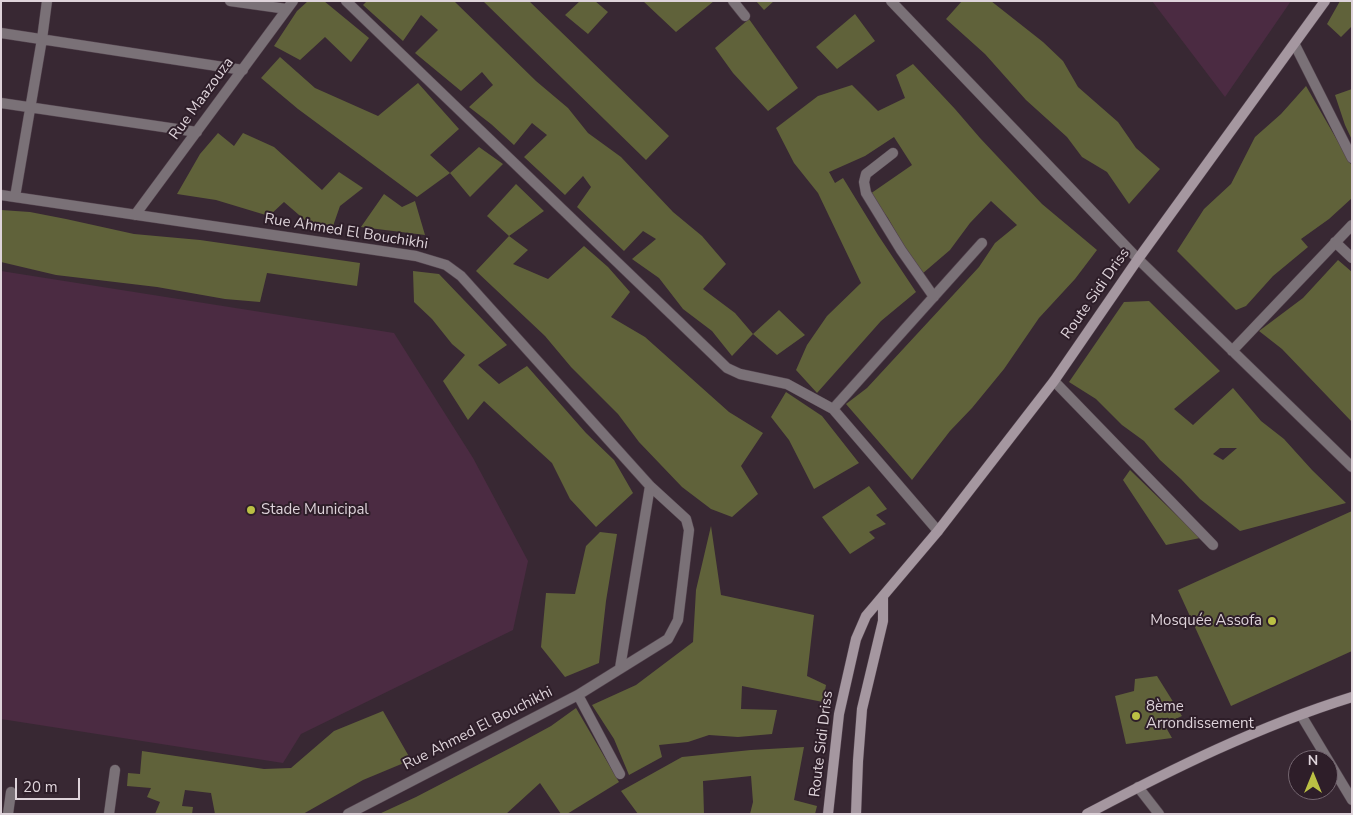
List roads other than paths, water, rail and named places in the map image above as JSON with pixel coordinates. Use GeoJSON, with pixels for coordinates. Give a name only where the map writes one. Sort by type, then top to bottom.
{"type":"FeatureCollection","features":[{"type":"Feature","properties":{"kind":"street"},"geometry":{"type":"LineString","coordinates":[[15,197],[47,1]]}},
{"type":"Feature","properties":{"kind":"street"},"geometry":{"type":"LineString","coordinates":[[230,1],[290,5]]}},
{"type":"Feature","properties":{"kind":"street"},"geometry":{"type":"LineString","coordinates":[[346,1],[727,368],[740,374],[787,384],[833,409],[938,531]]}},
{"type":"Feature","properties":{"kind":"street"},"geometry":{"type":"LineString","coordinates":[[734,1],[745,16]]}},
{"type":"Feature","properties":{"kind":"street"},"geometry":{"type":"LineString","coordinates":[[891,1],[1138,259],[1352,468]]}},
{"type":"Feature","properties":{"kind":"street","name":"Route Sidi Driss"},"geometry":{"type":"LineString","coordinates":[[828,814],[839,714],[856,639],[866,616],[938,531],[1054,381],[1138,259],[1295,45],[1325,1]]}},
{"type":"Feature","properties":{"kind":"street","name":"Rue Maazouza"},"geometry":{"type":"LineString","coordinates":[[135,215],[290,5]]}},
{"type":"Feature","properties":{"kind":"street"},"geometry":{"type":"LineString","coordinates":[[1,33],[242,70]]}},
{"type":"Feature","properties":{"kind":"street"},"geometry":{"type":"LineString","coordinates":[[1295,45],[1352,158]]}},
{"type":"Feature","properties":{"kind":"street"},"geometry":{"type":"LineString","coordinates":[[1,103],[197,132]]}},
{"type":"Feature","properties":{"kind":"street"},"geometry":{"type":"LineString","coordinates":[[893,153],[866,174],[864,182],[866,193],[901,250],[934,297]]}},
{"type":"Feature","properties":{"kind":"street","name":"Rue Ahmed El Bouchikhi"},"geometry":{"type":"LineString","coordinates":[[1,195],[416,256],[446,266],[461,276],[650,486],[686,519],[689,530],[678,620],[668,639],[578,695],[348,814]]}},
{"type":"Feature","properties":{"kind":"street"},"geometry":{"type":"LineString","coordinates":[[1232,351],[1352,225]]}},
{"type":"Feature","properties":{"kind":"street"},"geometry":{"type":"LineString","coordinates":[[1334,242],[1352,258]]}},
{"type":"Feature","properties":{"kind":"street"},"geometry":{"type":"LineString","coordinates":[[833,409],[982,243]]}},
{"type":"Feature","properties":{"kind":"street"},"geometry":{"type":"LineString","coordinates":[[1054,381],[1213,545]]}},
{"type":"Feature","properties":{"kind":"street"},"geometry":{"type":"LineString","coordinates":[[620,668],[650,486]]}},
{"type":"Feature","properties":{"kind":"street"},"geometry":{"type":"LineString","coordinates":[[856,814],[862,709],[883,621],[883,598]]}},
{"type":"Feature","properties":{"kind":"street"},"geometry":{"type":"LineString","coordinates":[[578,695],[620,774]]}},
{"type":"Feature","properties":{"kind":"street"},"geometry":{"type":"LineString","coordinates":[[1086,814],[1138,786],[1254,732],[1352,697]]}},
{"type":"Feature","properties":{"kind":"street"},"geometry":{"type":"LineString","coordinates":[[1301,715],[1352,800]]}},
{"type":"Feature","properties":{"kind":"street"},"geometry":{"type":"LineString","coordinates":[[109,814],[115,770]]}},
{"type":"Feature","properties":{"kind":"street"},"geometry":{"type":"LineString","coordinates":[[1138,786],[1159,814]]}},
{"type":"Feature","properties":{"kind":"street"},"geometry":{"type":"LineString","coordinates":[[8,814],[11,792]]}},
{"type":"Feature","properties":{"kind":"place","name":"Stade Municipal"},"geometry":{"type":"Point","coordinates":[251,510]}},
{"type":"Feature","properties":{"kind":"place","name":"Mosquée Assofa"},"geometry":{"type":"Point","coordinates":[1272,621]}},
{"type":"Feature","properties":{"kind":"place","name":"8ème Arrondissement"},"geometry":{"type":"Point","coordinates":[1136,716]}}]}
